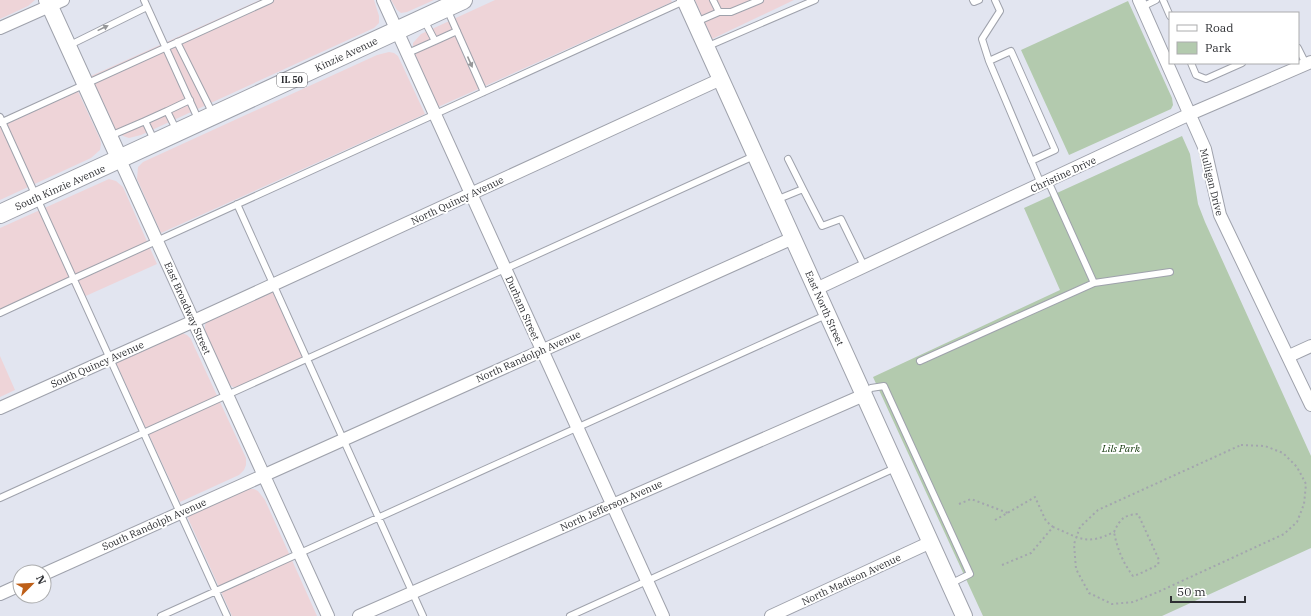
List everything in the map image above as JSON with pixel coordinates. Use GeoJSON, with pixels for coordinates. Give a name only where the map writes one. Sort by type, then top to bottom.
{"type":"FeatureCollection","features":[{"type":"Feature","properties":{"kind":"main road","name":"Kinzie Avenue"},"geometry":{"type":"LineString","coordinates":[[120,160],[463,0]]}},
{"type":"Feature","properties":{"kind":"main road","name":"South Kinzie Avenue"},"geometry":{"type":"LineString","coordinates":[[0,214],[120,160]]}},
{"type":"Feature","properties":{"kind":"street","name":"Durham Street"},"geometry":{"type":"LineString","coordinates":[[383,0],[663,616]]}},
{"type":"Feature","properties":{"kind":"street","name":"East North Street"},"geometry":{"type":"LineString","coordinates":[[685,0],[964,616]]}},
{"type":"Feature","properties":{"kind":"street"},"geometry":{"type":"LineString","coordinates":[[0,28],[53,2]]}},
{"type":"Feature","properties":{"kind":"street","name":"East Broadway Street"},"geometry":{"type":"LineString","coordinates":[[53,2],[68,46],[328,616]]}},
{"type":"Feature","properties":{"kind":"street","name":"Mulligan Drive"},"geometry":{"type":"LineString","coordinates":[[1140,3],[1205,149],[1220,215],[1311,404]]}},
{"type":"Feature","properties":{"kind":"street","name":"Christine Drive"},"geometry":{"type":"LineString","coordinates":[[816,289],[1190,114],[1309,63]]}},
{"type":"Feature","properties":{"kind":"street","name":"North Quincy Avenue"},"geometry":{"type":"LineString","coordinates":[[194,321],[721,79]]}},
{"type":"Feature","properties":{"kind":"street","name":"North Randolph Avenue"},"geometry":{"type":"LineString","coordinates":[[263,474],[793,238]]}},
{"type":"Feature","properties":{"kind":"street","name":"South Quincy Avenue"},"geometry":{"type":"LineString","coordinates":[[0,408],[194,321]]}},
{"type":"Feature","properties":{"kind":"street"},"geometry":{"type":"LineString","coordinates":[[1289,356],[1311,346]]}},
{"type":"Feature","properties":{"kind":"street","name":"North Jefferson Avenue"},"geometry":{"type":"LineString","coordinates":[[359,616],[864,395]]}},
{"type":"Feature","properties":{"kind":"street","name":"South Randolph Avenue"},"geometry":{"type":"LineString","coordinates":[[52,570],[263,474]]}},
{"type":"Feature","properties":{"kind":"street","name":"North Madison Avenue"},"geometry":{"type":"LineString","coordinates":[[771,616],[931,542]]}},
{"type":"Feature","properties":{"kind":"street"},"geometry":{"type":"LineString","coordinates":[[0,594],[12,589]]}},
{"type":"Feature","properties":{"kind":"lane"},"geometry":{"type":"LineString","coordinates":[[144,0],[190,100],[207,119]]}},
{"type":"Feature","properties":{"kind":"lane"},"geometry":{"type":"LineString","coordinates":[[227,616],[1,121],[270,0]]}},
{"type":"Feature","properties":{"kind":"lane"},"geometry":{"type":"LineString","coordinates":[[0,314],[73,279],[685,0]]}},
{"type":"Feature","properties":{"kind":"lane"},"geometry":{"type":"LineString","coordinates":[[713,0],[719,12]]}},
{"type":"Feature","properties":{"kind":"lane"},"geometry":{"type":"LineString","coordinates":[[695,22],[719,12],[730,12],[760,0]]}},
{"type":"Feature","properties":{"kind":"lane"},"geometry":{"type":"LineString","coordinates":[[706,47],[815,0]]}},
{"type":"Feature","properties":{"kind":"lane"},"geometry":{"type":"LineString","coordinates":[[973,0],[974,2],[979,0]]}},
{"type":"Feature","properties":{"kind":"lane"},"geometry":{"type":"LineString","coordinates":[[995,0],[1000,11],[982,40],[989,61],[1031,161],[1044,182],[1094,283]]}},
{"type":"Feature","properties":{"kind":"lane"},"geometry":{"type":"LineString","coordinates":[[1140,3],[1156,0]]}},
{"type":"Feature","properties":{"kind":"lane"},"geometry":{"type":"LineString","coordinates":[[1163,0],[1169,14]]}},
{"type":"Feature","properties":{"kind":"lane"},"geometry":{"type":"LineString","coordinates":[[68,46],[147,7]]}},
{"type":"Feature","properties":{"kind":"lane"},"geometry":{"type":"LineString","coordinates":[[446,8],[484,92]]}},
{"type":"Feature","properties":{"kind":"lane"},"geometry":{"type":"LineString","coordinates":[[424,18],[435,41]]}},
{"type":"Feature","properties":{"kind":"lane"},"geometry":{"type":"LineString","coordinates":[[408,53],[457,31]]}},
{"type":"Feature","properties":{"kind":"lane"},"geometry":{"type":"LineString","coordinates":[[177,42],[207,119]]}},
{"type":"Feature","properties":{"kind":"lane"},"geometry":{"type":"LineString","coordinates":[[1299,49],[1309,63]]}},
{"type":"Feature","properties":{"kind":"lane"},"geometry":{"type":"LineString","coordinates":[[989,61],[1011,51],[1055,150],[1031,161]]}},
{"type":"Feature","properties":{"kind":"lane"},"geometry":{"type":"LineString","coordinates":[[1190,64],[1196,75],[1206,79],[1240,64]]}},
{"type":"Feature","properties":{"kind":"lane"},"geometry":{"type":"LineString","coordinates":[[110,136],[190,100]]}},
{"type":"Feature","properties":{"kind":"lane"},"geometry":{"type":"LineString","coordinates":[[167,110],[178,133]]}},
{"type":"Feature","properties":{"kind":"lane"},"geometry":{"type":"LineString","coordinates":[[146,121],[156,143]]}},
{"type":"Feature","properties":{"kind":"lane"},"geometry":{"type":"LineString","coordinates":[[0,498],[755,155]]}},
{"type":"Feature","properties":{"kind":"lane"},"geometry":{"type":"LineString","coordinates":[[788,159],[822,226],[841,219],[864,266]]}},
{"type":"Feature","properties":{"kind":"lane"},"geometry":{"type":"LineString","coordinates":[[776,200],[803,189]]}},
{"type":"Feature","properties":{"kind":"lane"},"geometry":{"type":"LineString","coordinates":[[237,204],[423,616]]}},
{"type":"Feature","properties":{"kind":"lane"},"geometry":{"type":"LineString","coordinates":[[920,360],[1094,283],[1170,272]]}},
{"type":"Feature","properties":{"kind":"lane"},"geometry":{"type":"LineString","coordinates":[[161,616],[827,314]]}},
{"type":"Feature","properties":{"kind":"lane"},"geometry":{"type":"LineString","coordinates":[[864,395],[871,388],[884,386],[970,574],[950,584]]}},
{"type":"Feature","properties":{"kind":"lane"},"geometry":{"type":"LineString","coordinates":[[570,616],[897,467]]}},
{"type":"Feature","properties":{"kind":"path"},"geometry":{"type":"LineString","coordinates":[[1241,445],[1265,446],[1283,453],[1297,467],[1306,484],[1304,504],[1297,522],[1284,534],[1133,602],[1112,604],[1089,592],[1076,569],[1074,544],[1077,537],[1080,527],[1098,510],[1241,445]]}},
{"type":"Feature","properties":{"kind":"path"},"geometry":{"type":"LineString","coordinates":[[995,520],[1035,497],[1046,521],[1053,527],[1085,540],[1094,540],[1114,532],[1117,524],[1128,514],[1138,514],[1159,560],[1158,565],[1133,576],[1123,560],[1116,543],[1114,532]]}},
{"type":"Feature","properties":{"kind":"path"},"geometry":{"type":"LineString","coordinates":[[960,504],[971,499],[1008,512]]}},
{"type":"Feature","properties":{"kind":"path"},"geometry":{"type":"LineString","coordinates":[[1002,565],[1031,553],[1053,527]]}},
{"type":"Feature","properties":{"kind":"shaded area"},"geometry":{"type":"Polygon","coordinates":[[[0,0],[35,0],[28,6],[0,19],[0,0]]]}},
{"type":"Feature","properties":{"kind":"shaded area"},"geometry":{"type":"Polygon","coordinates":[[[260,0],[374,0],[379,16],[379,23],[374,28],[141,135],[129,138],[117,132],[91,76],[260,0]]]}},
{"type":"Feature","properties":{"kind":"shaded area"},"geometry":{"type":"Polygon","coordinates":[[[391,0],[434,0],[407,12],[401,13],[397,10],[391,0]]]}},
{"type":"Feature","properties":{"kind":"shaded area"},"geometry":{"type":"Polygon","coordinates":[[[495,0],[671,0],[672,2],[438,107],[413,49],[413,43],[421,34],[495,0]]]}},
{"type":"Feature","properties":{"kind":"shaded area"},"geometry":{"type":"Polygon","coordinates":[[[695,0],[794,0],[712,39],[695,0]]]}},
{"type":"Feature","properties":{"kind":"shaded area"},"geometry":{"type":"Polygon","coordinates":[[[389,52],[398,56],[425,114],[161,233],[137,179],[138,167],[143,162],[377,55],[389,52]]]}},
{"type":"Feature","properties":{"kind":"shaded area"},"geometry":{"type":"Polygon","coordinates":[[[75,85],[100,139],[100,150],[91,158],[0,200],[0,119],[75,85]]]}},
{"type":"Feature","properties":{"kind":"shaded area"},"geometry":{"type":"Polygon","coordinates":[[[109,179],[116,181],[123,187],[157,264],[79,299],[71,283],[0,316],[0,228],[109,179]]]}},
{"type":"Feature","properties":{"kind":"shaded area"},"geometry":{"type":"Polygon","coordinates":[[[272,289],[303,358],[239,387],[233,387],[230,385],[208,338],[205,331],[205,325],[207,321],[272,289]]]}},
{"type":"Feature","properties":{"kind":"shaded area"},"geometry":{"type":"Polygon","coordinates":[[[182,333],[191,339],[246,458],[246,465],[244,470],[239,475],[180,502],[115,361],[182,333]]]}},
{"type":"Feature","properties":{"kind":"shaded area"},"geometry":{"type":"Polygon","coordinates":[[[0,356],[15,390],[0,397],[0,356]]]}},
{"type":"Feature","properties":{"kind":"shaded area"},"geometry":{"type":"Polygon","coordinates":[[[248,489],[258,491],[265,500],[317,616],[232,616],[187,516],[248,489]]]}},
{"type":"Feature","properties":{"kind":"green space"},"geometry":{"type":"Polygon","coordinates":[[[1128,1],[1172,98],[1173,105],[1171,109],[1069,155],[1021,50],[1128,1]]]}},
{"type":"Feature","properties":{"kind":"green space","name":"Lils Park"},"geometry":{"type":"Polygon","coordinates":[[[1182,136],[1190,154],[1198,204],[1205,222],[1311,456],[1311,548],[1162,616],[983,616],[873,377],[1060,290],[1024,208],[1182,136]]]}}]}
